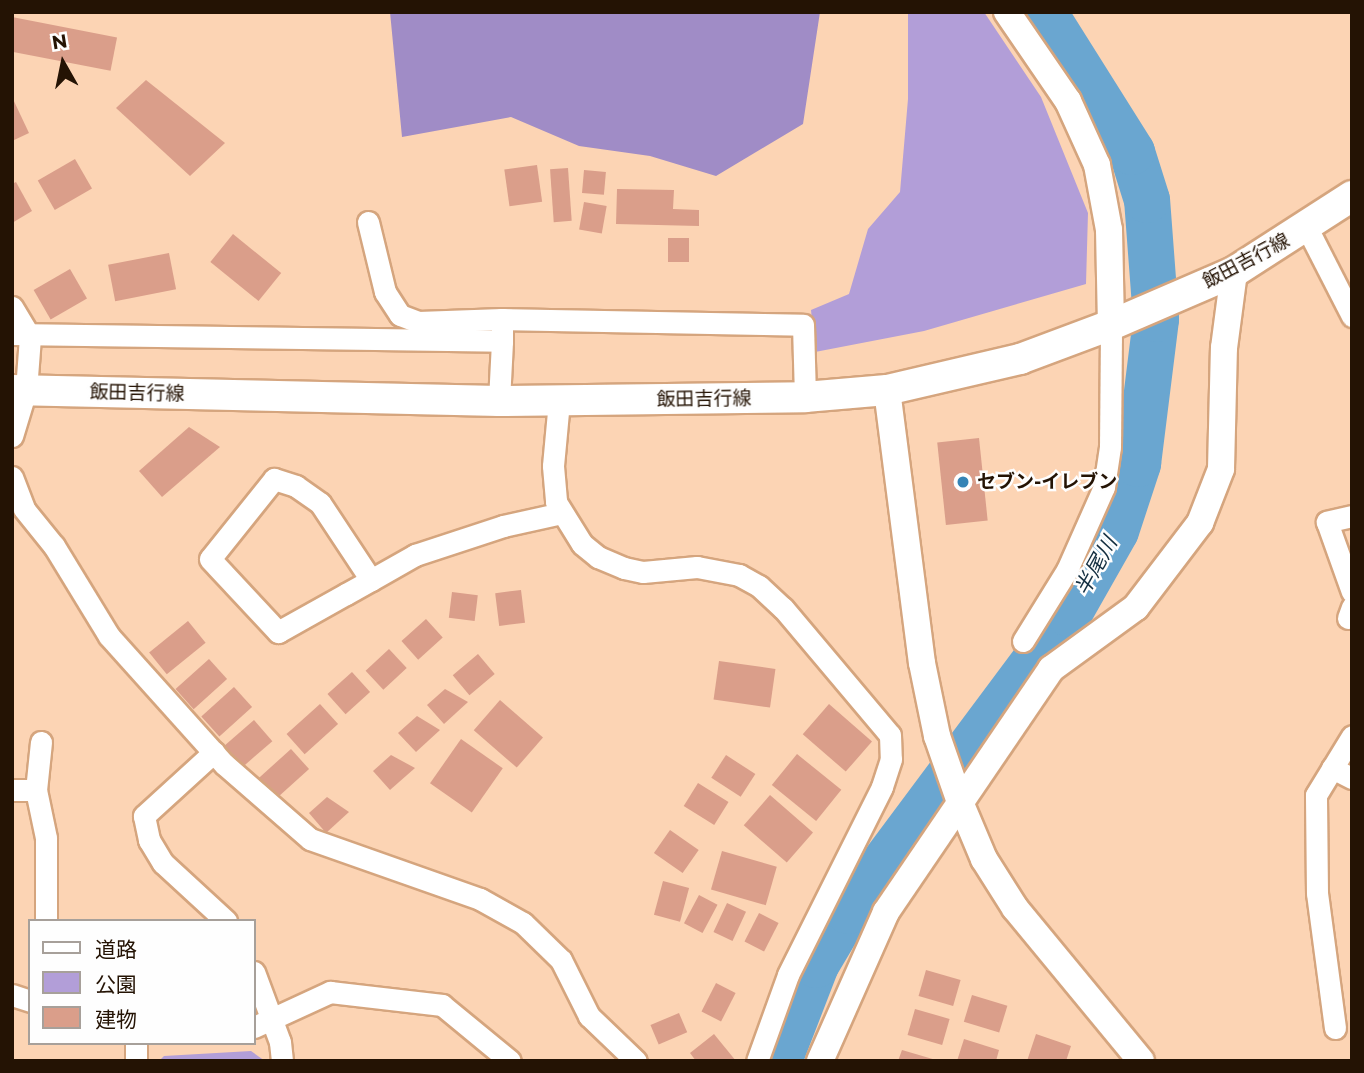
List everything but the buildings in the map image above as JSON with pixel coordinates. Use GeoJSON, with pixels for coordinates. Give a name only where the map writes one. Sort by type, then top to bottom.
{"type":"FeatureCollection","features":[{"type":"Feature","properties":{"kind":"main road","name":"飯田吉行線"},"geometry":{"type":"LineString","coordinates":[[19,390],[559,401],[805,397],[887,390],[1020,359],[1120,321],[1234,272],[1307,228],[1352,195]]}},
{"type":"Feature","properties":{"kind":"street"},"geometry":{"type":"LineString","coordinates":[[1007,12],[1068,101],[1097,165],[1109,230],[1120,321],[1110,447],[1104,487],[1067,570],[1023,641]]}},
{"type":"Feature","properties":{"kind":"street"},"geometry":{"type":"LineString","coordinates":[[368,222],[385,292],[400,315],[418,322],[502,319],[803,325],[805,397]]}},
{"type":"Feature","properties":{"kind":"street"},"geometry":{"type":"LineString","coordinates":[[1307,228],[1352,316]]}},
{"type":"Feature","properties":{"kind":"street"},"geometry":{"type":"LineString","coordinates":[[820,1061],[886,912],[1051,669],[1136,607],[1200,523],[1221,469],[1224,348],[1234,272]]}},
{"type":"Feature","properties":{"kind":"street"},"geometry":{"type":"LineString","coordinates":[[12,307],[21,335],[19,390],[12,436]]}},
{"type":"Feature","properties":{"kind":"street"},"geometry":{"type":"LineString","coordinates":[[499,401],[502,319]]}},
{"type":"Feature","properties":{"kind":"street"},"geometry":{"type":"LineString","coordinates":[[21,335],[502,341]]}},
{"type":"Feature","properties":{"kind":"street"},"geometry":{"type":"LineString","coordinates":[[887,390],[922,663],[937,736],[960,802],[984,859],[1015,908],[1141,1061]]}},
{"type":"Feature","properties":{"kind":"street"},"geometry":{"type":"LineString","coordinates":[[559,401],[553,466],[561,513],[582,544],[598,557],[624,568],[643,572],[697,567],[739,575],[759,586],[790,616],[890,735],[891,759],[882,787],[788,975],[757,1061]]}},
{"type":"Feature","properties":{"kind":"street"},"geometry":{"type":"LineString","coordinates":[[12,477],[24,509],[54,546],[109,636],[214,752],[310,839],[480,900],[523,923],[561,960],[589,1016],[636,1061]]}},
{"type":"Feature","properties":{"kind":"street"},"geometry":{"type":"LineString","coordinates":[[371,580],[320,503],[296,486],[274,479],[210,559],[278,632],[371,580],[415,555],[503,526],[561,513]]}},
{"type":"Feature","properties":{"kind":"street"},"geometry":{"type":"LineString","coordinates":[[1352,516],[1327,522],[1352,592]]}},
{"type":"Feature","properties":{"kind":"street"},"geometry":{"type":"LineString","coordinates":[[1335,1028],[1317,892],[1316,795],[1352,736]]}},
{"type":"Feature","properties":{"kind":"street"},"geometry":{"type":"LineString","coordinates":[[41,742],[36,790],[46,838],[46,919]]}},
{"type":"Feature","properties":{"kind":"street"},"geometry":{"type":"LineString","coordinates":[[214,752],[144,817],[149,840],[163,863],[224,919]]}},
{"type":"Feature","properties":{"kind":"street"},"geometry":{"type":"LineString","coordinates":[[1332,768],[1352,778]]}},
{"type":"Feature","properties":{"kind":"street"},"geometry":{"type":"LineString","coordinates":[[12,790],[36,790]]}},
{"type":"Feature","properties":{"kind":"street"},"geometry":{"type":"LineString","coordinates":[[256,985],[262,1023],[282,1061]]}},
{"type":"Feature","properties":{"kind":"street"},"geometry":{"type":"LineString","coordinates":[[262,1023],[330,992],[442,1005],[510,1061]]}},
{"type":"Feature","properties":{"kind":"green space"},"geometry":{"type":"Polygon","coordinates":[[[908,12],[984,12],[1041,97],[1088,213],[1086,284],[924,331],[815,352],[811,310],[849,294],[868,229],[900,192],[908,99],[908,12]]]}},
{"type":"Feature","properties":{"kind":"green space"},"geometry":{"type":"Polygon","coordinates":[[[251,1051],[265,1061],[159,1061],[164,1056],[251,1051]]]}},
{"type":"Feature","properties":{"kind":"shaded area"},"geometry":{"type":"Polygon","coordinates":[[[390,12],[820,12],[803,124],[716,176],[650,156],[579,146],[511,117],[402,137],[390,12]]]}},
{"type":"Feature","properties":{"kind":"waterway","name":"半尾川"},"geometry":{"type":"LineString","coordinates":[[779,1061],[816,965],[848,911],[1069,614],[1116,531],[1138,464],[1156,319],[1147,200],[1132,152],[1044,12]]}},
{"type":"Feature","properties":{"kind":"place","name":"セブン-イレブン"},"geometry":{"type":"Point","coordinates":[963,482]}}]}
